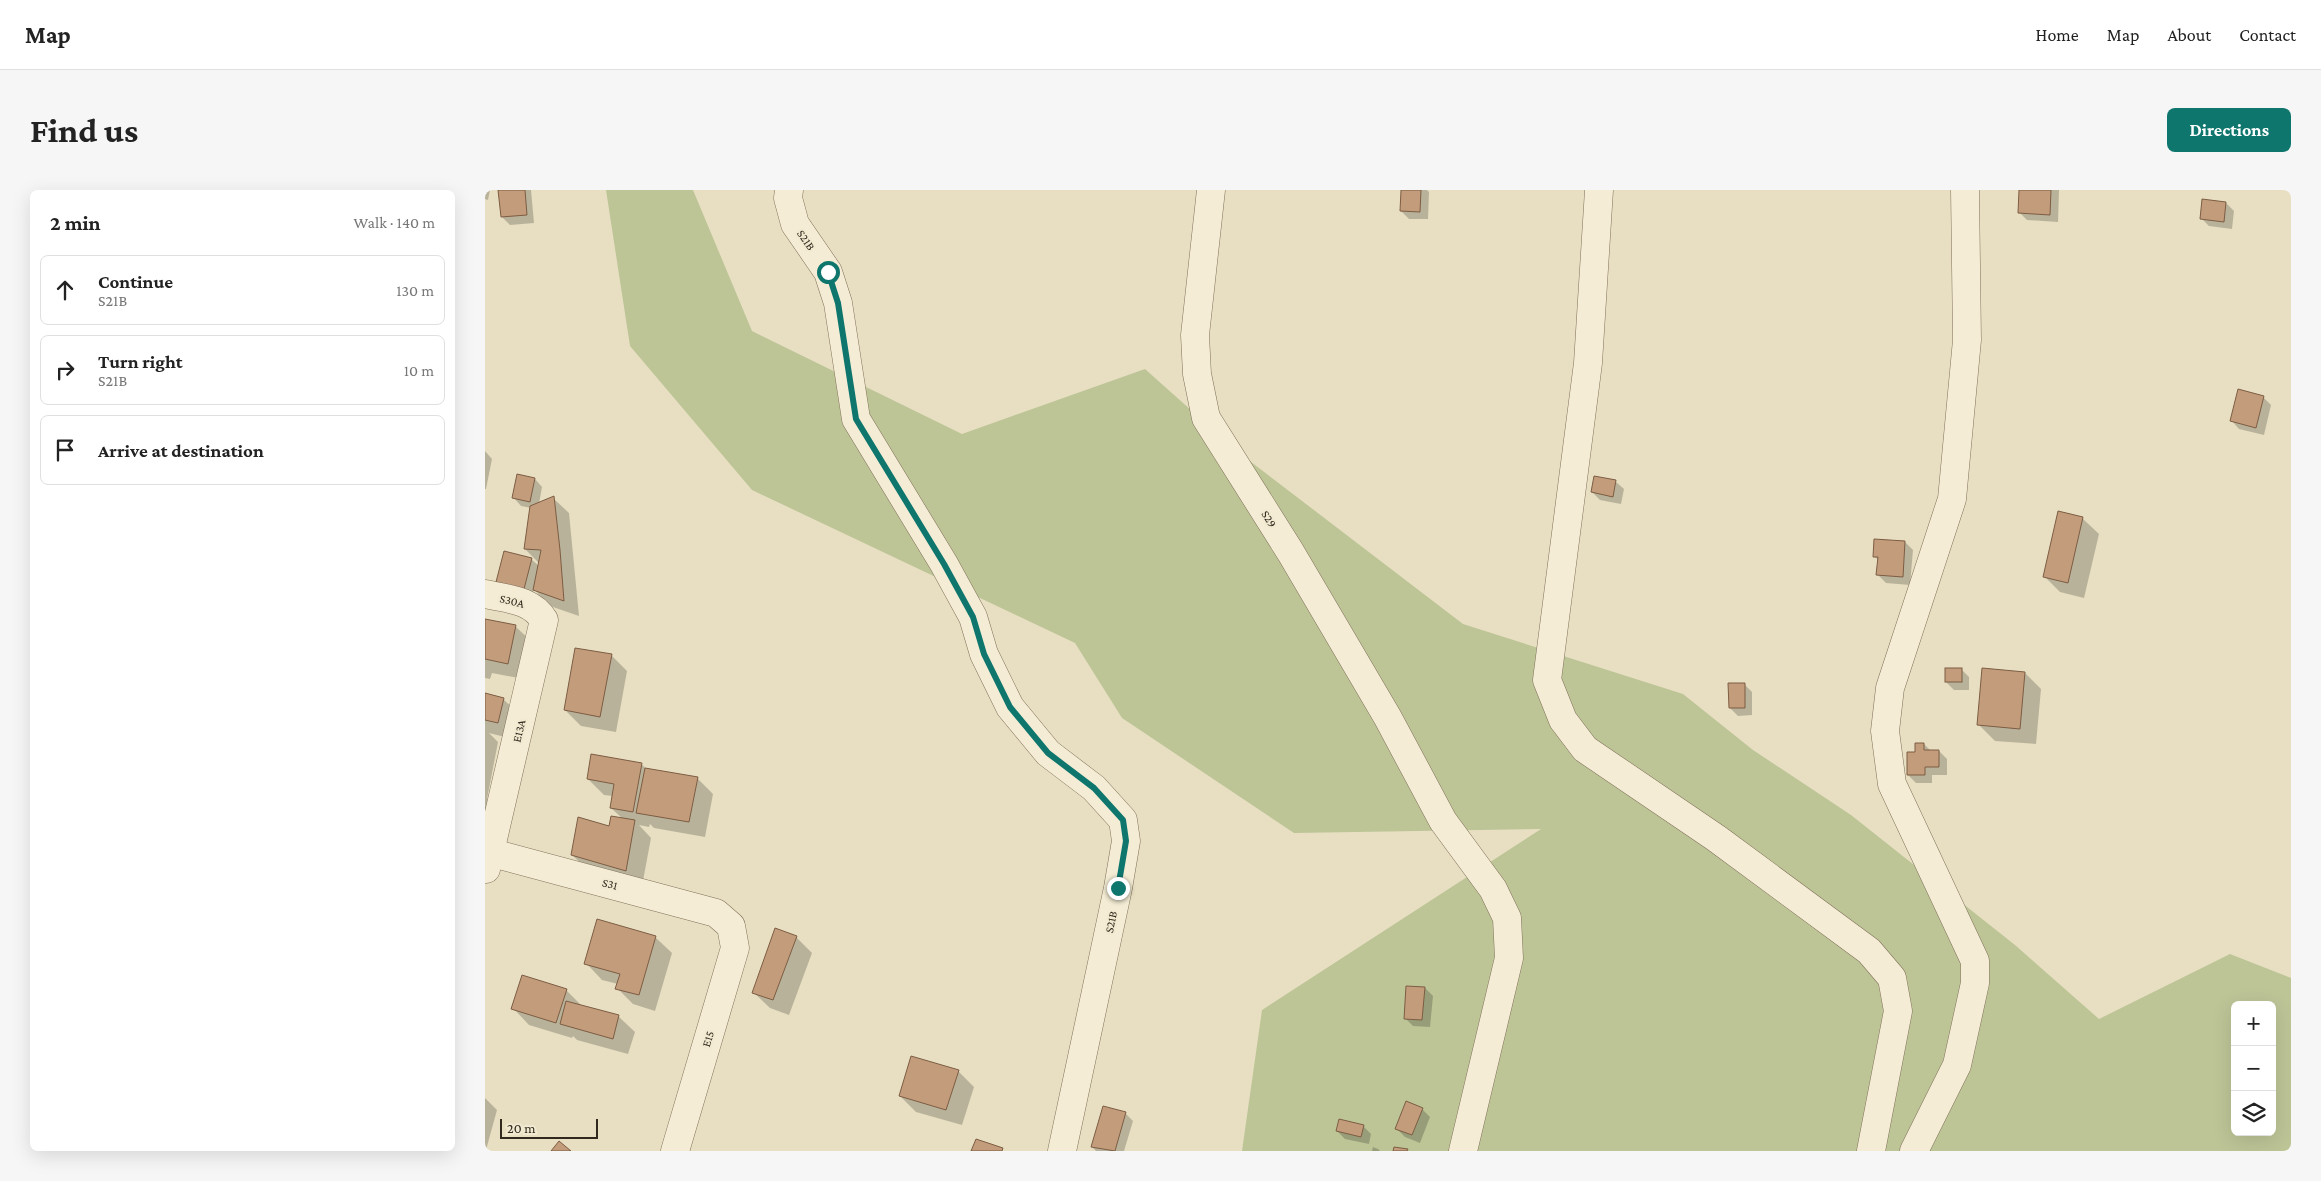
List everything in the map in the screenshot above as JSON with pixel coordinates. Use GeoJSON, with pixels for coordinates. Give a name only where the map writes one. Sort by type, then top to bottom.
{"type":"FeatureCollection","features":[{"type":"Feature","properties":{"kind":"street","name":"S21B"},"geometry":{"type":"LineString","coordinates":[[789,190],[788,198],[795,224],[828,272],[838,303],[856,419],[944,564],[973,617],[984,654],[1010,707],[1048,753],[1094,788],[1123,820],[1126,841],[1118,888],[1062,1151]]}},
{"type":"Feature","properties":{"kind":"street","name":"S29"},"geometry":{"type":"LineString","coordinates":[[1211,190],[1195,335],[1197,374],[1205,418],[1291,553],[1387,718],[1443,822],[1493,889],[1507,918],[1509,958],[1463,1151]]}},
{"type":"Feature","properties":{"kind":"street"},"geometry":{"type":"LineString","coordinates":[[1599,190],[1588,363],[1547,680],[1563,720],[1585,750],[1716,838],[1869,951],[1892,978],[1898,1011],[1871,1151]]}},
{"type":"Feature","properties":{"kind":"street"},"geometry":{"type":"LineString","coordinates":[[1914,1151],[1957,1065],[1975,983],[1975,961],[1892,784],[1885,731],[1889,688],[1952,499],[1967,340],[1965,190]]}},
{"type":"Feature","properties":{"kind":"street","name":"S30A"},"geometry":{"type":"LineString","coordinates":[[485,594],[527,603],[538,611]]}},
{"type":"Feature","properties":{"kind":"street","name":"E13A"},"geometry":{"type":"LineString","coordinates":[[487,858],[544,620],[538,611]]}},
{"type":"Feature","properties":{"kind":"street","name":"S31"},"geometry":{"type":"LineString","coordinates":[[487,858],[716,913],[731,926]]}},
{"type":"Feature","properties":{"kind":"street","name":"E15"},"geometry":{"type":"LineString","coordinates":[[675,1151],[735,948],[731,926]]}},
{"type":"Feature","properties":{"kind":"green space"},"geometry":{"type":"Polygon","coordinates":[[[606,190],[693,190],[752,331],[962,434],[1145,369],[1238,452],[1463,624],[1683,694],[1753,750],[1851,815],[2015,945],[2099,1019],[2230,954],[2291,978],[2291,1151],[1242,1151],[1262,1010],[1541,829],[1294,833],[1122,718],[1075,643],[752,490],[630,346],[606,190]]]}},
{"type":"Feature","properties":{"kind":"building"},"geometry":{"type":"Polygon","coordinates":[[[498,190],[525,190],[527,215],[501,217],[498,190]]]}},
{"type":"Feature","properties":{"kind":"building"},"geometry":{"type":"Polygon","coordinates":[[[1401,190],[1421,190],[1420,212],[1400,211],[1401,190]]]}},
{"type":"Feature","properties":{"kind":"building"},"geometry":{"type":"Polygon","coordinates":[[[2019,190],[2051,190],[2050,215],[2018,213],[2019,190]]]}},
{"type":"Feature","properties":{"kind":"building"},"geometry":{"type":"Polygon","coordinates":[[[2202,199],[2226,202],[2224,222],[2200,219],[2202,199]]]}},
{"type":"Feature","properties":{"kind":"building"},"geometry":{"type":"Polygon","coordinates":[[[2238,389],[2264,396],[2256,428],[2230,421],[2238,389]]]}},
{"type":"Feature","properties":{"kind":"building"},"geometry":{"type":"Polygon","coordinates":[[[517,474],[535,478],[530,502],[512,498],[517,474]]]}},
{"type":"Feature","properties":{"kind":"building"},"geometry":{"type":"Polygon","coordinates":[[[1594,476],[1616,480],[1613,497],[1591,492],[1594,476]]]}},
{"type":"Feature","properties":{"kind":"building"},"geometry":{"type":"Polygon","coordinates":[[[554,496],[564,601],[533,590],[541,550],[524,549],[530,506],[554,496]]]}},
{"type":"Feature","properties":{"kind":"building"},"geometry":{"type":"Polygon","coordinates":[[[2058,511],[2083,517],[2068,583],[2043,577],[2058,511]]]}},
{"type":"Feature","properties":{"kind":"building"},"geometry":{"type":"Polygon","coordinates":[[[1874,539],[1905,541],[1903,577],[1876,575],[1878,557],[1873,557],[1874,539]]]}},
{"type":"Feature","properties":{"kind":"building"},"geometry":{"type":"Polygon","coordinates":[[[504,551],[532,558],[524,589],[496,582],[504,551]]]}},
{"type":"Feature","properties":{"kind":"building"},"geometry":{"type":"Polygon","coordinates":[[[485,619],[516,625],[508,664],[485,659],[485,619]]]}},
{"type":"Feature","properties":{"kind":"building"},"geometry":{"type":"Polygon","coordinates":[[[575,648],[612,654],[600,717],[564,710],[575,648]]]}},
{"type":"Feature","properties":{"kind":"building"},"geometry":{"type":"Polygon","coordinates":[[[1945,668],[1962,668],[1962,682],[1945,682],[1945,668]]]}},
{"type":"Feature","properties":{"kind":"building"},"geometry":{"type":"Polygon","coordinates":[[[1982,668],[2025,672],[2020,729],[1977,725],[1982,668]]]}},
{"type":"Feature","properties":{"kind":"building"},"geometry":{"type":"Polygon","coordinates":[[[1728,683],[1745,683],[1745,708],[1729,708],[1728,683]]]}},
{"type":"Feature","properties":{"kind":"building"},"geometry":{"type":"Polygon","coordinates":[[[485,693],[504,698],[498,723],[485,720],[485,693]]]}},
{"type":"Feature","properties":{"kind":"building"},"geometry":{"type":"Polygon","coordinates":[[[1915,743],[1924,743],[1924,750],[1939,750],[1939,767],[1925,767],[1925,775],[1907,775],[1907,752],[1915,752],[1915,743]]]}},
{"type":"Feature","properties":{"kind":"building"},"geometry":{"type":"Polygon","coordinates":[[[591,754],[642,763],[633,812],[610,808],[614,784],[587,779],[591,754]]]}},
{"type":"Feature","properties":{"kind":"building"},"geometry":{"type":"Polygon","coordinates":[[[645,768],[698,777],[689,822],[636,813],[645,768]]]}},
{"type":"Feature","properties":{"kind":"building"},"geometry":{"type":"Polygon","coordinates":[[[611,816],[635,820],[626,871],[571,855],[578,817],[609,826],[611,816]]]}},
{"type":"Feature","properties":{"kind":"building"},"geometry":{"type":"Polygon","coordinates":[[[597,919],[656,936],[639,995],[615,989],[620,974],[584,964],[597,919]]]}},
{"type":"Feature","properties":{"kind":"building"},"geometry":{"type":"Polygon","coordinates":[[[775,928],[797,936],[773,1000],[752,993],[775,928]]]}},
{"type":"Feature","properties":{"kind":"building"},"geometry":{"type":"Polygon","coordinates":[[[522,975],[567,989],[556,1023],[511,1009],[522,975]]]}},
{"type":"Feature","properties":{"kind":"building"},"geometry":{"type":"Polygon","coordinates":[[[1406,986],[1425,987],[1422,1020],[1404,1019],[1406,986]]]}},
{"type":"Feature","properties":{"kind":"building"},"geometry":{"type":"Polygon","coordinates":[[[566,1001],[619,1015],[613,1039],[560,1024],[566,1001]]]}},
{"type":"Feature","properties":{"kind":"building"},"geometry":{"type":"Polygon","coordinates":[[[911,1056],[959,1070],[946,1110],[899,1096],[911,1056]]]}},
{"type":"Feature","properties":{"kind":"building"},"geometry":{"type":"Polygon","coordinates":[[[1406,1101],[1423,1108],[1412,1135],[1395,1129],[1406,1101]]]}},
{"type":"Feature","properties":{"kind":"building"},"geometry":{"type":"Polygon","coordinates":[[[1103,1106],[1126,1112],[1115,1151],[1091,1147],[1103,1106]]]}},
{"type":"Feature","properties":{"kind":"building"},"geometry":{"type":"Polygon","coordinates":[[[1339,1119],[1364,1125],[1361,1137],[1336,1131],[1339,1119]]]}},
{"type":"Feature","properties":{"kind":"building"},"geometry":{"type":"Polygon","coordinates":[[[976,1139],[1003,1148],[1002,1151],[971,1151],[976,1139]]]}},
{"type":"Feature","properties":{"kind":"building"},"geometry":{"type":"Polygon","coordinates":[[[559,1141],[571,1151],[551,1151],[559,1141]]]}},
{"type":"Feature","properties":{"kind":"building"},"geometry":{"type":"Polygon","coordinates":[[[1394,1147],[1408,1149],[1407,1151],[1393,1151],[1394,1147]]]}},
{"type":"Feature","properties":{"kind":"route"},"geometry":{"type":"LineString","coordinates":[[828,272],[838,303],[856,419],[891,474],[973,617],[984,654],[1010,707],[1048,753],[1094,788],[1123,820],[1126,841],[1118,888]]}}]}
